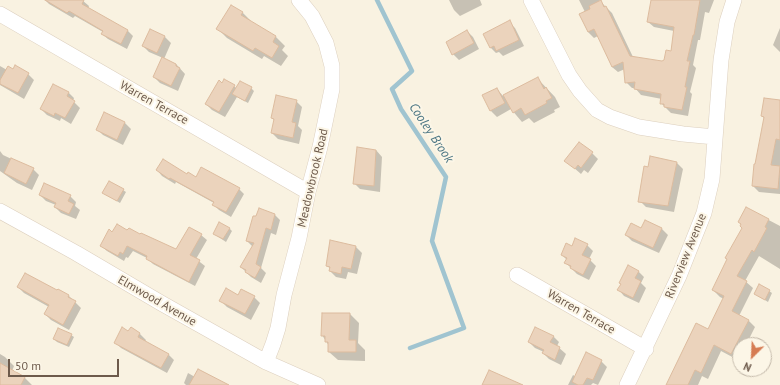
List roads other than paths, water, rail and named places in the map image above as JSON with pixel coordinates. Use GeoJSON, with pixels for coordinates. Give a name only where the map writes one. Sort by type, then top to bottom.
{"type":"FeatureCollection","features":[{"type":"Feature","properties":{"kind":"street","name":"Meadowbrook Road"},"geometry":{"type":"LineString","coordinates":[[266,362],[278,328],[284,295],[299,238],[308,192],[331,100],[332,66],[330,54],[322,33],[312,16],[299,0]]}},
{"type":"Feature","properties":{"kind":"street"},"geometry":{"type":"LineString","coordinates":[[531,0],[580,92],[597,110],[610,117],[639,126],[682,134],[715,137]]}},
{"type":"Feature","properties":{"kind":"street","name":"Riverview Avenue"},"geometry":{"type":"LineString","coordinates":[[627,385],[646,349],[679,276],[704,213],[712,179],[721,60],[727,22],[734,0]]}},
{"type":"Feature","properties":{"kind":"street","name":"Warren Terrace"},"geometry":{"type":"LineString","coordinates":[[0,14],[308,192]]}},
{"type":"Feature","properties":{"kind":"street","name":"Elmwood Avenue"},"geometry":{"type":"LineString","coordinates":[[0,211],[76,253],[161,304],[266,362],[318,385]]}},
{"type":"Feature","properties":{"kind":"street","name":"Warren Terrace"},"geometry":{"type":"LineString","coordinates":[[517,275],[646,349]]}},
{"type":"Feature","properties":{"kind":"waterway","name":"Cooley Brook"},"geometry":{"type":"LineString","coordinates":[[377,0],[412,71],[392,89],[401,109],[446,177],[432,241],[464,328],[410,348]]}}]}
